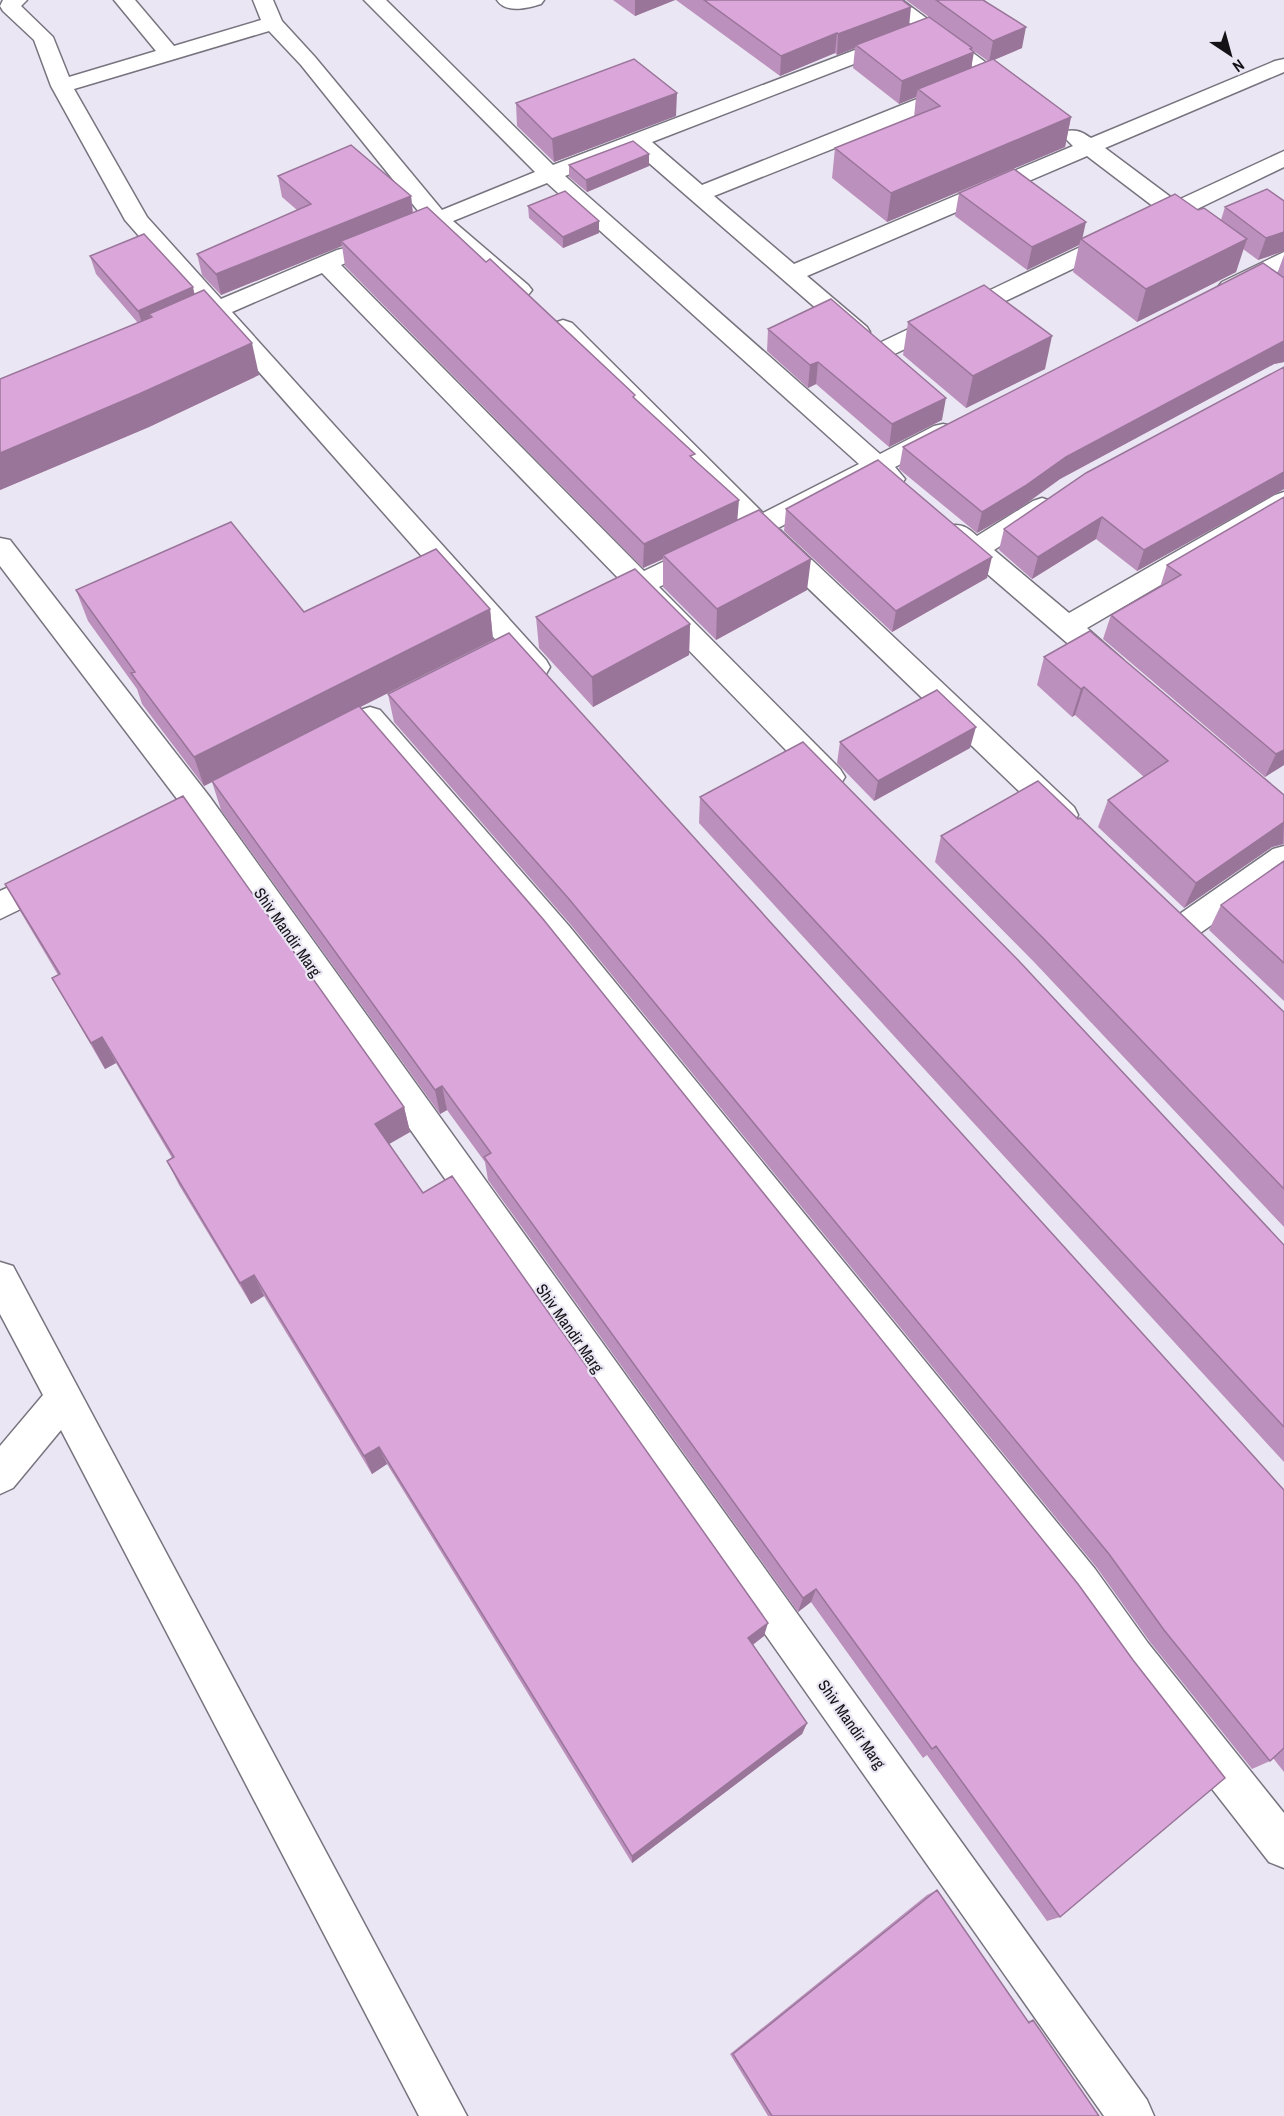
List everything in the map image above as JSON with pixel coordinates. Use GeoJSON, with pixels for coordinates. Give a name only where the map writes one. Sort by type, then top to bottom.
{"type":"FeatureCollection","features":[{"type":"Feature","properties":{"kind":"street"},"geometry":{"type":"LineString","coordinates":[[17,0],[11,3],[10,7],[43,37],[62,86],[137,220],[556,689]]}},
{"type":"Feature","properties":{"kind":"street"},"geometry":{"type":"LineString","coordinates":[[124,0],[169,53]]}},
{"type":"Feature","properties":{"kind":"street"},"geometry":{"type":"LineString","coordinates":[[374,0],[550,174],[877,467],[913,496]]}},
{"type":"Feature","properties":{"kind":"street"},"geometry":{"type":"LineString","coordinates":[[507,0],[516,3],[534,0]]}},
{"type":"Feature","properties":{"kind":"street"},"geometry":{"type":"LineString","coordinates":[[889,0],[1032,105]]}},
{"type":"Feature","properties":{"kind":"street"},"geometry":{"type":"LineString","coordinates":[[62,86],[169,53],[268,11],[438,220],[598,360],[760,526],[1078,830]]}},
{"type":"Feature","properties":{"kind":"street"},"geometry":{"type":"LineString","coordinates":[[397,236],[550,174],[928,28]]}},
{"type":"Feature","properties":{"kind":"street"},"geometry":{"type":"LineString","coordinates":[[791,274],[1282,65]]}},
{"type":"Feature","properties":{"kind":"street"},"geometry":{"type":"LineString","coordinates":[[699,194],[993,76]]}},
{"type":"Feature","properties":{"kind":"street"},"geometry":{"type":"LineString","coordinates":[[1060,126],[1211,238]]}},
{"type":"Feature","properties":{"kind":"street"},"geometry":{"type":"LineString","coordinates":[[637,141],[891,360],[1174,210],[1284,158]]}},
{"type":"Feature","properties":{"kind":"street"},"geometry":{"type":"LineString","coordinates":[[173,328],[324,263],[366,248]]}},
{"type":"Feature","properties":{"kind":"street"},"geometry":{"type":"LineString","coordinates":[[1205,300],[1284,259]]}},
{"type":"Feature","properties":{"kind":"street"},"geometry":{"type":"LineString","coordinates":[[324,263],[848,796]]}},
{"type":"Feature","properties":{"kind":"street"},"geometry":{"type":"LineString","coordinates":[[579,613],[642,585],[962,422],[953,414]]}},
{"type":"Feature","properties":{"kind":"street"},"geometry":{"type":"LineString","coordinates":[[976,549],[1030,516],[1063,492]]}},
{"type":"Feature","properties":{"kind":"street"},"geometry":{"type":"LineString","coordinates":[[1067,627],[1284,501]]}},
{"type":"Feature","properties":{"kind":"street"},"geometry":{"type":"LineString","coordinates":[[940,519],[1130,682]]}},
{"type":"Feature","properties":{"kind":"street","name":"Shiv Mandir Marg"},"geometry":{"type":"LineString","coordinates":[[0,547],[198,805],[1131,2116]]}},
{"type":"Feature","properties":{"kind":"street"},"geometry":{"type":"LineString","coordinates":[[371,718],[566,945],[1081,1584],[1141,1666],[1284,1847]]}},
{"type":"Feature","properties":{"kind":"street"},"geometry":{"type":"LineString","coordinates":[[1182,929],[1284,858]]}},
{"type":"Feature","properties":{"kind":"street"},"geometry":{"type":"LineString","coordinates":[[0,906],[73,868]]}},
{"type":"Feature","properties":{"kind":"street"},"geometry":{"type":"LineString","coordinates":[[0,1278],[444,2116]]}},
{"type":"Feature","properties":{"kind":"street"},"geometry":{"type":"LineString","coordinates":[[0,1475],[63,1399]]}},
{"type":"Feature","properties":{"kind":"building"},"geometry":{"type":"Polygon","coordinates":[[[704,0],[902,0],[911,7],[781,56],[704,0]]]}},
{"type":"Feature","properties":{"kind":"building"},"geometry":{"type":"Polygon","coordinates":[[[936,0],[983,0],[1026,27],[993,41],[936,0]]]}},
{"type":"Feature","properties":{"kind":"building"},"geometry":{"type":"Polygon","coordinates":[[[929,17],[972,48],[970,49],[974,52],[902,81],[856,45],[929,17]]]}},
{"type":"Feature","properties":{"kind":"building"},"geometry":{"type":"Polygon","coordinates":[[[634,59],[677,93],[552,139],[516,103],[634,59]]]}},
{"type":"Feature","properties":{"kind":"building"},"geometry":{"type":"Polygon","coordinates":[[[993,59],[1071,117],[891,193],[835,148],[940,106],[918,89],[993,59]]]}},
{"type":"Feature","properties":{"kind":"building"},"geometry":{"type":"Polygon","coordinates":[[[633,141],[649,154],[586,180],[569,165],[633,141]]]}},
{"type":"Feature","properties":{"kind":"building"},"geometry":{"type":"Polygon","coordinates":[[[351,145],[411,196],[216,274],[197,254],[311,204],[278,176],[351,145]]]}},
{"type":"Feature","properties":{"kind":"building"},"geometry":{"type":"Polygon","coordinates":[[[1014,169],[1086,222],[1032,247],[959,193],[1014,169]]]}},
{"type":"Feature","properties":{"kind":"building"},"geometry":{"type":"Polygon","coordinates":[[[1267,189],[1284,201],[1284,232],[1266,238],[1225,207],[1267,189]]]}},
{"type":"Feature","properties":{"kind":"building"},"geometry":{"type":"Polygon","coordinates":[[[565,191],[599,221],[563,237],[528,206],[565,191]]]}},
{"type":"Feature","properties":{"kind":"building"},"geometry":{"type":"Polygon","coordinates":[[[1175,194],[1198,210],[1204,208],[1247,239],[1146,289],[1081,239],[1175,194]]]}},
{"type":"Feature","properties":{"kind":"building"},"geometry":{"type":"Polygon","coordinates":[[[427,207],[486,262],[490,259],[635,395],[633,397],[695,454],[690,456],[739,500],[644,544],[341,241],[427,207]]]}},
{"type":"Feature","properties":{"kind":"building"},"geometry":{"type":"Polygon","coordinates":[[[144,234],[193,287],[138,311],[90,256],[144,234]]]}},
{"type":"Feature","properties":{"kind":"building"},"geometry":{"type":"Polygon","coordinates":[[[1263,263],[1284,278],[1284,341],[1066,457],[1025,486],[982,512],[903,447],[1263,263]]]}},
{"type":"Feature","properties":{"kind":"building"},"geometry":{"type":"Polygon","coordinates":[[[984,285],[1052,336],[973,376],[908,322],[984,285]]]}},
{"type":"Feature","properties":{"kind":"building"},"geometry":{"type":"Polygon","coordinates":[[[204,290],[252,343],[0,453],[0,379],[152,317],[149,314],[204,290]]]}},
{"type":"Feature","properties":{"kind":"building"},"geometry":{"type":"Polygon","coordinates":[[[831,299],[946,398],[892,424],[818,362],[810,365],[768,329],[831,299]]]}},
{"type":"Feature","properties":{"kind":"building"},"geometry":{"type":"Polygon","coordinates":[[[1284,367],[1284,472],[1144,550],[1102,517],[1038,557],[1004,529],[1086,473],[1284,367]]]}},
{"type":"Feature","properties":{"kind":"building"},"geometry":{"type":"Polygon","coordinates":[[[878,460],[992,557],[896,611],[786,509],[878,460]]]}},
{"type":"Feature","properties":{"kind":"building"},"geometry":{"type":"Polygon","coordinates":[[[1284,497],[1284,750],[1276,754],[1111,615],[1181,575],[1167,565],[1284,497]]]}},
{"type":"Feature","properties":{"kind":"building"},"geometry":{"type":"Polygon","coordinates":[[[759,510],[811,559],[717,609],[663,555],[759,510]]]}},
{"type":"Feature","properties":{"kind":"building"},"geometry":{"type":"Polygon","coordinates":[[[231,522],[304,612],[436,549],[490,609],[194,757],[131,673],[135,672],[76,590],[231,522]]]}},
{"type":"Feature","properties":{"kind":"building"},"geometry":{"type":"Polygon","coordinates":[[[635,569],[690,624],[592,677],[536,617],[635,569]]]}},
{"type":"Feature","properties":{"kind":"building"},"geometry":{"type":"Polygon","coordinates":[[[1090,631],[1284,795],[1284,822],[1196,883],[1108,800],[1168,761],[1084,687],[1081,689],[1044,657],[1090,631]]]}},
{"type":"Feature","properties":{"kind":"building"},"geometry":{"type":"Polygon","coordinates":[[[509,633],[1284,1490],[1284,1748],[1270,1761],[1164,1630],[1109,1554],[569,899],[388,694],[509,633]]]}},
{"type":"Feature","properties":{"kind":"building"},"geometry":{"type":"Polygon","coordinates":[[[937,690],[976,727],[878,781],[840,742],[937,690]]]}},
{"type":"Feature","properties":{"kind":"building"},"geometry":{"type":"Polygon","coordinates":[[[359,706],[543,919],[1078,1584],[1133,1660],[1225,1778],[1060,1917],[936,1746],[932,1749],[816,1589],[803,1598],[484,1157],[491,1153],[442,1086],[435,1090],[212,781],[359,706]]]}},
{"type":"Feature","properties":{"kind":"building"},"geometry":{"type":"Polygon","coordinates":[[[803,742],[1018,960],[1284,1245],[1284,1427],[700,797],[803,742]]]}},
{"type":"Feature","properties":{"kind":"building"},"geometry":{"type":"Polygon","coordinates":[[[1038,781],[1284,1012],[1284,1189],[1044,939],[941,836],[1038,781]]]}},
{"type":"Feature","properties":{"kind":"building"},"geometry":{"type":"Polygon","coordinates":[[[183,796],[404,1107],[375,1124],[423,1193],[452,1176],[768,1623],[748,1638],[807,1723],[632,1856],[379,1447],[364,1456],[254,1275],[240,1283],[167,1161],[174,1157],[102,1037],[91,1043],[52,978],[60,974],[5,884],[183,796]]]}},
{"type":"Feature","properties":{"kind":"building"},"geometry":{"type":"Polygon","coordinates":[[[1284,861],[1284,963],[1221,905],[1284,861]]]}},
{"type":"Feature","properties":{"kind":"building"},"geometry":{"type":"Polygon","coordinates":[[[937,1890],[1029,2023],[1033,2020],[1099,2116],[772,2116],[733,2054],[937,1890]]]}}]}
